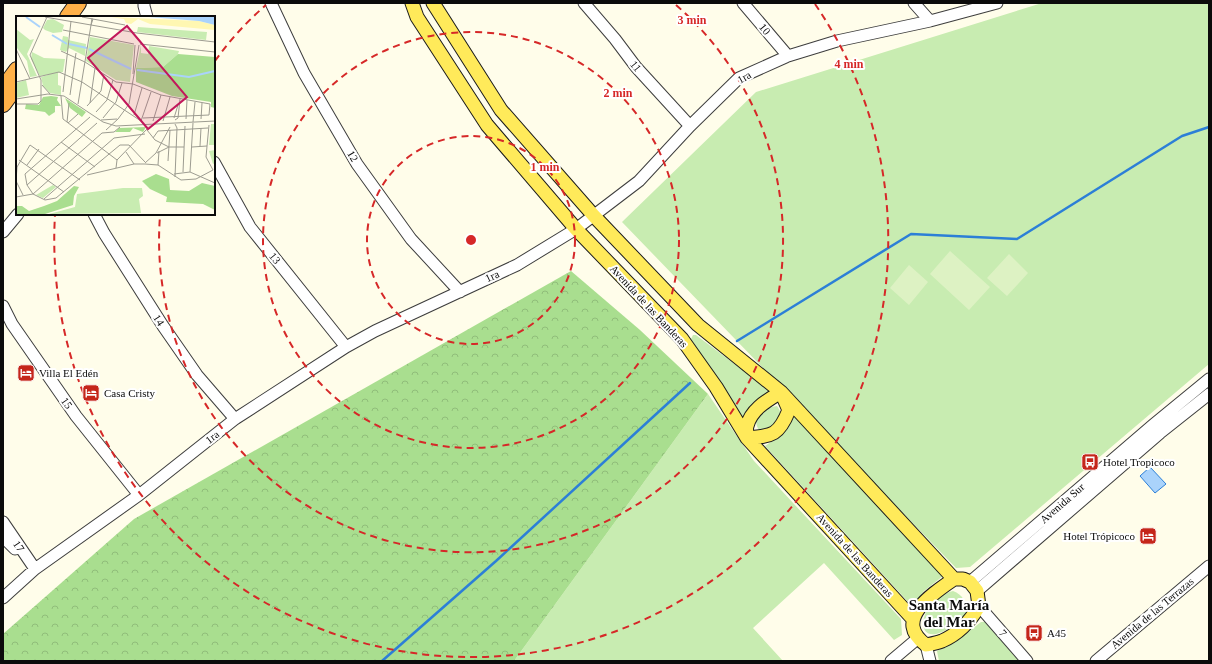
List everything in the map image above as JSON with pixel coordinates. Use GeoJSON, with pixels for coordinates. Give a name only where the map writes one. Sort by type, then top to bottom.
{"type":"FeatureCollection","features":[{"type":"Feature","properties":{"kind":"highway"},"geometry":{"type":"LineString","coordinates":[[57,16],[67,3]]}},
{"type":"Feature","properties":{"kind":"highway"},"geometry":{"type":"LineString","coordinates":[[69,16],[78,3]]}},
{"type":"Feature","properties":{"kind":"highway"},"geometry":{"type":"LineString","coordinates":[[3,89],[16,71]]}},
{"type":"Feature","properties":{"kind":"highway"},"geometry":{"type":"LineString","coordinates":[[3,104],[16,86]]}},
{"type":"Feature","properties":{"kind":"main road","name":"Avenida de las Banderas"},"geometry":{"type":"LineString","coordinates":[[412,3],[417,18],[487,125],[576,229],[682,339],[716,387],[748,438],[913,619]]}},
{"type":"Feature","properties":{"kind":"main road","name":"Avenida de las Banderas"},"geometry":{"type":"LineString","coordinates":[[433,3],[501,110],[594,216],[698,325],[781,392],[954,580]]}},
{"type":"Feature","properties":{"kind":"main road"},"geometry":{"type":"LineString","coordinates":[[781,392],[789,410],[783,424],[773,434],[764,437],[748,438],[746,427],[758,407],[781,392]]}},
{"type":"Feature","properties":{"kind":"main road"},"geometry":{"type":"LineString","coordinates":[[962,579],[973,586],[979,606],[972,618],[959,630],[942,641],[922,642],[913,629],[913,619],[922,604],[937,590],[954,580],[962,579]]}},
{"type":"Feature","properties":{"kind":"street"},"geometry":{"type":"LineString","coordinates":[[144,3],[147,16]]}},
{"type":"Feature","properties":{"kind":"street","name":"12"},"geometry":{"type":"LineString","coordinates":[[271,3],[304,73],[357,164],[411,239],[460,292]]}},
{"type":"Feature","properties":{"kind":"street","name":"11"},"geometry":{"type":"LineString","coordinates":[[584,3],[615,39],[636,67],[690,126]]}},
{"type":"Feature","properties":{"kind":"street","name":"10"},"geometry":{"type":"LineString","coordinates":[[743,3],[788,56]]}},
{"type":"Feature","properties":{"kind":"street"},"geometry":{"type":"LineString","coordinates":[[914,3],[930,21]]}},
{"type":"Feature","properties":{"kind":"street","name":"1ra"},"geometry":{"type":"LineString","coordinates":[[3,598],[36,570],[139,495],[235,419],[346,347],[375,330],[517,265],[576,229],[640,181],[690,126],[739,78],[788,56],[836,41],[930,21],[997,3]]}},
{"type":"Feature","properties":{"kind":"street","name":"13"},"geometry":{"type":"LineString","coordinates":[[215,164],[250,227],[346,347]]}},
{"type":"Feature","properties":{"kind":"street"},"geometry":{"type":"LineString","coordinates":[[3,232],[17,215]]}},
{"type":"Feature","properties":{"kind":"street","name":"14"},"geometry":{"type":"LineString","coordinates":[[95,215],[104,233],[162,326],[197,374],[235,419]]}},
{"type":"Feature","properties":{"kind":"street","name":"15"},"geometry":{"type":"LineString","coordinates":[[3,306],[12,324],[76,416],[139,495]]}},
{"type":"Feature","properties":{"kind":"street","name":"Avenida Sur"},"geometry":{"type":"LineString","coordinates":[[973,586],[1153,425],[1209,379]]}},
{"type":"Feature","properties":{"kind":"street","name":"Avenida Sur"},"geometry":{"type":"LineString","coordinates":[[973,586],[1209,394]]}},
{"type":"Feature","properties":{"kind":"street","name":"17"},"geometry":{"type":"LineString","coordinates":[[3,522],[36,570]]}},
{"type":"Feature","properties":{"kind":"street"},"geometry":{"type":"LineString","coordinates":[[3,537],[36,570]]}},
{"type":"Feature","properties":{"kind":"street","name":"Avenida de las Terrazas"},"geometry":{"type":"LineString","coordinates":[[1096,661],[1209,566]]}},
{"type":"Feature","properties":{"kind":"street","name":"7"},"geometry":{"type":"LineString","coordinates":[[979,606],[1027,661]]}},
{"type":"Feature","properties":{"kind":"street"},"geometry":{"type":"LineString","coordinates":[[891,661],[922,642],[930,661]]}},
{"type":"Feature","properties":{"kind":"green space"},"geometry":{"type":"Polygon","coordinates":[[[1042,3],[1209,3],[1209,364],[970,567],[956,568],[622,222],[756,92],[1042,3]]]}},
{"type":"Feature","properties":{"kind":"green space"},"geometry":{"type":"Polygon","coordinates":[[[950,251],[990,287],[969,310],[930,274],[950,251]]]}},
{"type":"Feature","properties":{"kind":"green space"},"geometry":{"type":"Polygon","coordinates":[[[1009,254],[1028,273],[1007,296],[987,278],[1009,254]]]}},
{"type":"Feature","properties":{"kind":"green space"},"geometry":{"type":"Polygon","coordinates":[[[909,265],[928,282],[909,305],[890,288],[909,265]]]}},
{"type":"Feature","properties":{"kind":"green space"},"geometry":{"type":"Polygon","coordinates":[[[571,271],[640,330],[708,394],[514,661],[3,661],[3,634],[134,519],[571,271]]]}},
{"type":"Feature","properties":{"kind":"green space"},"geometry":{"type":"Polygon","coordinates":[[[693,335],[696,335],[765,387],[768,391],[767,395],[742,417],[739,415],[691,339],[693,335]]]}},
{"type":"Feature","properties":{"kind":"green space"},"geometry":{"type":"Polygon","coordinates":[[[708,394],[754,461],[901,619],[902,635],[894,640],[824,563],[753,628],[783,661],[514,661],[708,394]]]}},
{"type":"Feature","properties":{"kind":"green space"},"geometry":{"type":"Polygon","coordinates":[[[777,406],[781,415],[778,421],[764,431],[759,430],[756,421],[760,414],[768,408],[777,406]]]}},
{"type":"Feature","properties":{"kind":"green space"},"geometry":{"type":"Polygon","coordinates":[[[794,415],[943,576],[924,591],[916,602],[910,604],[765,446],[782,434],[794,415]]]}},
{"type":"Feature","properties":{"kind":"green space"},"geometry":{"type":"Polygon","coordinates":[[[953,591],[959,594],[963,599],[967,612],[961,619],[949,628],[937,634],[929,634],[924,629],[923,622],[931,604],[940,596],[953,591]]]}},
{"type":"Feature","properties":{"kind":"green space"},"geometry":{"type":"Polygon","coordinates":[[[981,622],[986,622],[1020,661],[939,661],[937,651],[958,640],[981,622]]]}},
{"type":"Feature","properties":{"kind":"water"},"geometry":{"type":"Polygon","coordinates":[[[1150,467],[1166,484],[1155,493],[1140,476],[1150,467]]]}},
{"type":"Feature","properties":{"kind":"waterway"},"geometry":{"type":"LineString","coordinates":[[737,341],[911,234],[1017,239],[1182,136],[1209,127]]}},
{"type":"Feature","properties":{"kind":"waterway"},"geometry":{"type":"LineString","coordinates":[[382,661],[496,561],[690,383]]}},
{"type":"Feature","properties":{"kind":"place","name":"Villa El Edén"},"geometry":{"type":"Point","coordinates":[26,373]}},
{"type":"Feature","properties":{"kind":"place","name":"Casa Cristy"},"geometry":{"type":"Point","coordinates":[91,393]}},
{"type":"Feature","properties":{"kind":"place","name":"Hotel Tropicoco"},"geometry":{"type":"Point","coordinates":[1090,462]}},
{"type":"Feature","properties":{"kind":"place","name":"Hotel Trópicoco"},"geometry":{"type":"Point","coordinates":[1148,536]}},
{"type":"Feature","properties":{"kind":"place","name":"A45"},"geometry":{"type":"Point","coordinates":[1034,633]}},
{"type":"Feature","properties":{"kind":"district","name":"Santa María del Mar"},"geometry":{"type":"Point","coordinates":[949,614]}}]}
